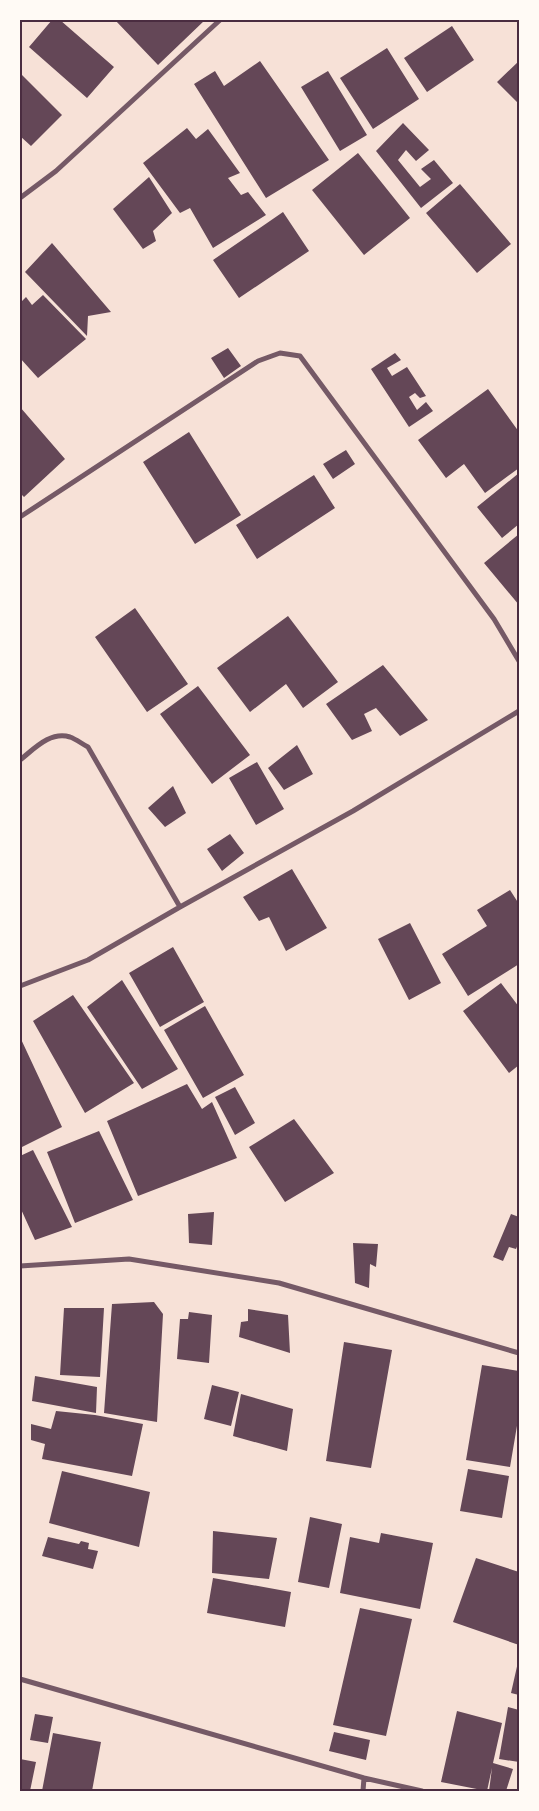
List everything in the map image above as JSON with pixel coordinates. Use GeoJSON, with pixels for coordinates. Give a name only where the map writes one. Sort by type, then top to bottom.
{"type":"FeatureCollection","features":[{"type":"Feature","properties":{"kind":"street"},"geometry":{"type":"LineString","coordinates":[[20,198],[56,170],[220,20]]}},
{"type":"Feature","properties":{"kind":"street"},"geometry":{"type":"LineString","coordinates":[[20,517],[258,361],[280,353],[300,356],[494,619],[519,661]]}},
{"type":"Feature","properties":{"kind":"street"},"geometry":{"type":"LineString","coordinates":[[20,986],[88,960],[180,906],[353,811],[519,711]]}},
{"type":"Feature","properties":{"kind":"street"},"geometry":{"type":"LineString","coordinates":[[20,760],[46,740],[55,736],[70,737],[88,747],[180,906]]}},
{"type":"Feature","properties":{"kind":"street"},"geometry":{"type":"LineString","coordinates":[[20,1266],[129,1259],[279,1283],[519,1353]]}},
{"type":"Feature","properties":{"kind":"street"},"geometry":{"type":"LineString","coordinates":[[20,1679],[364,1778],[422,1791]]}},
{"type":"Feature","properties":{"kind":"street"},"geometry":{"type":"LineString","coordinates":[[363,1791],[364,1778]]}},
{"type":"Feature","properties":{"kind":"building"},"geometry":{"type":"Polygon","coordinates":[[[52,20],[60,20],[114,67],[87,98],[29,47],[52,20]]]}},
{"type":"Feature","properties":{"kind":"building"},"geometry":{"type":"Polygon","coordinates":[[[115,20],[205,20],[158,65],[115,20]]]}},
{"type":"Feature","properties":{"kind":"building"},"geometry":{"type":"Polygon","coordinates":[[[452,26],[474,60],[427,92],[404,58],[452,26]]]}},
{"type":"Feature","properties":{"kind":"building"},"geometry":{"type":"Polygon","coordinates":[[[387,48],[419,99],[373,129],[340,78],[387,48]]]}},
{"type":"Feature","properties":{"kind":"building"},"geometry":{"type":"Polygon","coordinates":[[[260,61],[329,160],[266,198],[194,84],[215,71],[224,86],[260,61]]]}},
{"type":"Feature","properties":{"kind":"building"},"geometry":{"type":"Polygon","coordinates":[[[519,61],[519,104],[497,82],[519,61]]]}},
{"type":"Feature","properties":{"kind":"building"},"geometry":{"type":"Polygon","coordinates":[[[328,71],[367,135],[340,151],[301,87],[328,71]]]}},
{"type":"Feature","properties":{"kind":"building"},"geometry":{"type":"Polygon","coordinates":[[[20,73],[62,115],[31,146],[20,136],[20,73]]]}},
{"type":"Feature","properties":{"kind":"building"},"geometry":{"type":"Polygon","coordinates":[[[403,123],[429,150],[416,161],[406,150],[398,160],[420,187],[431,179],[421,169],[434,160],[453,183],[421,208],[376,151],[403,123]]]}},
{"type":"Feature","properties":{"kind":"building"},"geometry":{"type":"Polygon","coordinates":[[[187,128],[196,139],[208,129],[240,173],[228,178],[241,195],[248,192],[266,215],[213,248],[190,208],[180,213],[143,163],[187,128]]]}},
{"type":"Feature","properties":{"kind":"building"},"geometry":{"type":"Polygon","coordinates":[[[358,153],[410,218],[364,255],[312,190],[358,153]]]}},
{"type":"Feature","properties":{"kind":"building"},"geometry":{"type":"Polygon","coordinates":[[[149,177],[172,213],[153,231],[156,241],[143,249],[113,209],[149,177]]]}},
{"type":"Feature","properties":{"kind":"building"},"geometry":{"type":"Polygon","coordinates":[[[460,184],[511,244],[477,273],[426,213],[460,184]]]}},
{"type":"Feature","properties":{"kind":"building"},"geometry":{"type":"Polygon","coordinates":[[[283,212],[309,251],[239,298],[213,260],[283,212]]]}},
{"type":"Feature","properties":{"kind":"building"},"geometry":{"type":"Polygon","coordinates":[[[52,243],[111,312],[88,316],[87,336],[25,272],[52,243]]]}},
{"type":"Feature","properties":{"kind":"building"},"geometry":{"type":"Polygon","coordinates":[[[43,295],[86,339],[38,378],[20,358],[20,303],[26,297],[32,305],[43,295]]]}},
{"type":"Feature","properties":{"kind":"building"},"geometry":{"type":"Polygon","coordinates":[[[228,348],[241,366],[224,378],[211,358],[228,348]]]}},
{"type":"Feature","properties":{"kind":"building"},"geometry":{"type":"Polygon","coordinates":[[[395,353],[401,360],[387,368],[392,376],[407,367],[426,396],[420,398],[415,393],[409,397],[417,410],[426,402],[433,411],[409,427],[371,369],[395,353]]]}},
{"type":"Feature","properties":{"kind":"building"},"geometry":{"type":"Polygon","coordinates":[[[488,389],[519,432],[519,468],[485,493],[464,464],[446,478],[418,440],[488,389]]]}},
{"type":"Feature","properties":{"kind":"building"},"geometry":{"type":"Polygon","coordinates":[[[20,407],[65,459],[24,497],[20,493],[20,407]]]}},
{"type":"Feature","properties":{"kind":"building"},"geometry":{"type":"Polygon","coordinates":[[[189,432],[241,515],[195,544],[143,462],[189,432]]]}},
{"type":"Feature","properties":{"kind":"building"},"geometry":{"type":"Polygon","coordinates":[[[346,450],[355,464],[333,479],[323,464],[346,450]]]}},
{"type":"Feature","properties":{"kind":"building"},"geometry":{"type":"Polygon","coordinates":[[[519,473],[519,524],[502,538],[477,507],[519,473]]]}},
{"type":"Feature","properties":{"kind":"building"},"geometry":{"type":"Polygon","coordinates":[[[314,475],[335,508],[257,559],[236,525],[314,475]]]}},
{"type":"Feature","properties":{"kind":"building"},"geometry":{"type":"Polygon","coordinates":[[[519,534],[519,605],[484,563],[519,534]]]}},
{"type":"Feature","properties":{"kind":"building"},"geometry":{"type":"Polygon","coordinates":[[[135,608],[188,684],[147,712],[95,637],[135,608]]]}},
{"type":"Feature","properties":{"kind":"building"},"geometry":{"type":"Polygon","coordinates":[[[288,616],[338,682],[303,708],[286,684],[250,712],[217,668],[288,616]]]}},
{"type":"Feature","properties":{"kind":"building"},"geometry":{"type":"Polygon","coordinates":[[[383,665],[428,720],[400,736],[376,708],[364,714],[372,731],[352,740],[326,704],[383,665]]]}},
{"type":"Feature","properties":{"kind":"building"},"geometry":{"type":"Polygon","coordinates":[[[198,686],[250,755],[212,784],[160,714],[198,686]]]}},
{"type":"Feature","properties":{"kind":"building"},"geometry":{"type":"Polygon","coordinates":[[[297,745],[313,774],[284,790],[268,768],[297,745]]]}},
{"type":"Feature","properties":{"kind":"building"},"geometry":{"type":"Polygon","coordinates":[[[257,762],[284,809],[256,825],[229,778],[257,762]]]}},
{"type":"Feature","properties":{"kind":"building"},"geometry":{"type":"Polygon","coordinates":[[[173,786],[186,813],[165,827],[148,808],[173,786]]]}},
{"type":"Feature","properties":{"kind":"building"},"geometry":{"type":"Polygon","coordinates":[[[230,834],[244,853],[222,871],[207,849],[230,834]]]}},
{"type":"Feature","properties":{"kind":"building"},"geometry":{"type":"Polygon","coordinates":[[[292,869],[327,928],[286,951],[269,917],[259,921],[243,897],[292,869]]]}},
{"type":"Feature","properties":{"kind":"building"},"geometry":{"type":"Polygon","coordinates":[[[510,890],[519,904],[519,964],[468,996],[442,954],[487,926],[477,910],[510,890]]]}},
{"type":"Feature","properties":{"kind":"building"},"geometry":{"type":"Polygon","coordinates":[[[410,923],[441,983],[409,1000],[378,939],[410,923]]]}},
{"type":"Feature","properties":{"kind":"building"},"geometry":{"type":"Polygon","coordinates":[[[173,947],[204,1002],[160,1027],[129,973],[173,947]]]}},
{"type":"Feature","properties":{"kind":"building"},"geometry":{"type":"Polygon","coordinates":[[[122,980],[178,1069],[142,1089],[87,1007],[122,980]]]}},
{"type":"Feature","properties":{"kind":"building"},"geometry":{"type":"Polygon","coordinates":[[[501,983],[519,1007],[519,1065],[509,1073],[463,1011],[501,983]]]}},
{"type":"Feature","properties":{"kind":"building"},"geometry":{"type":"Polygon","coordinates":[[[73,995],[134,1083],[85,1113],[33,1021],[73,995]]]}},
{"type":"Feature","properties":{"kind":"building"},"geometry":{"type":"Polygon","coordinates":[[[205,1006],[244,1075],[203,1098],[164,1030],[205,1006]]]}},
{"type":"Feature","properties":{"kind":"building"},"geometry":{"type":"Polygon","coordinates":[[[20,1037],[62,1127],[20,1148],[20,1037]]]}},
{"type":"Feature","properties":{"kind":"building"},"geometry":{"type":"Polygon","coordinates":[[[187,1084],[202,1109],[212,1102],[237,1158],[138,1196],[107,1121],[187,1084]]]}},
{"type":"Feature","properties":{"kind":"building"},"geometry":{"type":"Polygon","coordinates":[[[235,1087],[255,1123],[235,1135],[215,1097],[235,1087]]]}},
{"type":"Feature","properties":{"kind":"building"},"geometry":{"type":"Polygon","coordinates":[[[294,1119],[334,1173],[285,1202],[249,1147],[294,1119]]]}},
{"type":"Feature","properties":{"kind":"building"},"geometry":{"type":"Polygon","coordinates":[[[99,1131],[133,1200],[75,1223],[47,1152],[99,1131]]]}},
{"type":"Feature","properties":{"kind":"building"},"geometry":{"type":"Polygon","coordinates":[[[33,1150],[72,1227],[35,1240],[20,1207],[20,1156],[33,1150]]]}},
{"type":"Feature","properties":{"kind":"building"},"geometry":{"type":"Polygon","coordinates":[[[214,1212],[212,1245],[189,1243],[188,1214],[214,1212]]]}},
{"type":"Feature","properties":{"kind":"building"},"geometry":{"type":"Polygon","coordinates":[[[511,1214],[519,1217],[517,1223],[519,1224],[519,1242],[516,1249],[509,1247],[503,1261],[493,1257],[511,1214]]]}},
{"type":"Feature","properties":{"kind":"building"},"geometry":{"type":"Polygon","coordinates":[[[353,1243],[378,1244],[376,1267],[370,1264],[369,1288],[355,1283],[353,1243]]]}},
{"type":"Feature","properties":{"kind":"building"},"geometry":{"type":"Polygon","coordinates":[[[154,1302],[163,1314],[157,1422],[104,1413],[112,1304],[154,1302]]]}},
{"type":"Feature","properties":{"kind":"building"},"geometry":{"type":"Polygon","coordinates":[[[64,1308],[104,1308],[100,1377],[60,1375],[64,1308]]]}},
{"type":"Feature","properties":{"kind":"building"},"geometry":{"type":"Polygon","coordinates":[[[248,1309],[288,1315],[290,1353],[239,1337],[241,1322],[248,1321],[248,1309]]]}},
{"type":"Feature","properties":{"kind":"building"},"geometry":{"type":"Polygon","coordinates":[[[189,1312],[212,1315],[209,1363],[177,1359],[180,1319],[188,1319],[189,1312]]]}},
{"type":"Feature","properties":{"kind":"building"},"geometry":{"type":"Polygon","coordinates":[[[344,1342],[392,1350],[371,1468],[326,1461],[344,1342]]]}},
{"type":"Feature","properties":{"kind":"building"},"geometry":{"type":"Polygon","coordinates":[[[482,1365],[519,1371],[519,1414],[510,1467],[466,1460],[482,1365]]]}},
{"type":"Feature","properties":{"kind":"building"},"geometry":{"type":"Polygon","coordinates":[[[35,1376],[97,1387],[96,1413],[32,1401],[35,1376]]]}},
{"type":"Feature","properties":{"kind":"building"},"geometry":{"type":"Polygon","coordinates":[[[212,1385],[239,1392],[231,1426],[204,1419],[212,1385]]]}},
{"type":"Feature","properties":{"kind":"building"},"geometry":{"type":"Polygon","coordinates":[[[241,1394],[293,1409],[287,1451],[233,1436],[241,1394]]]}},
{"type":"Feature","properties":{"kind":"building"},"geometry":{"type":"Polygon","coordinates":[[[56,1411],[95,1415],[143,1424],[132,1476],[42,1459],[45,1444],[31,1440],[31,1424],[51,1429],[56,1411]]]}},
{"type":"Feature","properties":{"kind":"building"},"geometry":{"type":"Polygon","coordinates":[[[468,1469],[509,1476],[502,1518],[460,1511],[468,1469]]]}},
{"type":"Feature","properties":{"kind":"building"},"geometry":{"type":"Polygon","coordinates":[[[62,1471],[150,1492],[139,1547],[49,1523],[62,1471]]]}},
{"type":"Feature","properties":{"kind":"building"},"geometry":{"type":"Polygon","coordinates":[[[310,1517],[342,1524],[329,1588],[298,1582],[310,1517]]]}},
{"type":"Feature","properties":{"kind":"building"},"geometry":{"type":"Polygon","coordinates":[[[213,1531],[277,1538],[269,1579],[212,1573],[213,1531]]]}},
{"type":"Feature","properties":{"kind":"building"},"geometry":{"type":"Polygon","coordinates":[[[381,1533],[433,1543],[420,1609],[340,1593],[350,1537],[379,1543],[381,1533]]]}},
{"type":"Feature","properties":{"kind":"building"},"geometry":{"type":"Polygon","coordinates":[[[48,1537],[79,1544],[81,1541],[89,1543],[88,1549],[98,1551],[93,1569],[42,1556],[48,1537]]]}},
{"type":"Feature","properties":{"kind":"building"},"geometry":{"type":"Polygon","coordinates":[[[476,1558],[519,1572],[519,1645],[453,1622],[476,1558]]]}},
{"type":"Feature","properties":{"kind":"building"},"geometry":{"type":"Polygon","coordinates":[[[213,1578],[291,1592],[285,1627],[207,1613],[213,1578]]]}},
{"type":"Feature","properties":{"kind":"building"},"geometry":{"type":"Polygon","coordinates":[[[360,1608],[412,1619],[386,1736],[333,1725],[360,1608]]]}},
{"type":"Feature","properties":{"kind":"building"},"geometry":{"type":"Polygon","coordinates":[[[519,1662],[519,1695],[511,1693],[519,1662]]]}},
{"type":"Feature","properties":{"kind":"building"},"geometry":{"type":"Polygon","coordinates":[[[508,1707],[519,1710],[519,1762],[499,1759],[508,1707]]]}},
{"type":"Feature","properties":{"kind":"building"},"geometry":{"type":"Polygon","coordinates":[[[457,1711],[502,1723],[493,1763],[513,1769],[506,1791],[489,1791],[492,1768],[487,1791],[441,1782],[457,1711]]]}},
{"type":"Feature","properties":{"kind":"building"},"geometry":{"type":"Polygon","coordinates":[[[35,1714],[53,1717],[48,1743],[30,1740],[35,1714]]]}},
{"type":"Feature","properties":{"kind":"building"},"geometry":{"type":"Polygon","coordinates":[[[334,1732],[370,1740],[366,1760],[329,1751],[334,1732]]]}},
{"type":"Feature","properties":{"kind":"building"},"geometry":{"type":"Polygon","coordinates":[[[53,1733],[101,1742],[92,1791],[42,1791],[53,1733]]]}},
{"type":"Feature","properties":{"kind":"building"},"geometry":{"type":"Polygon","coordinates":[[[20,1759],[36,1762],[30,1791],[20,1791],[20,1759]]]}}]}
